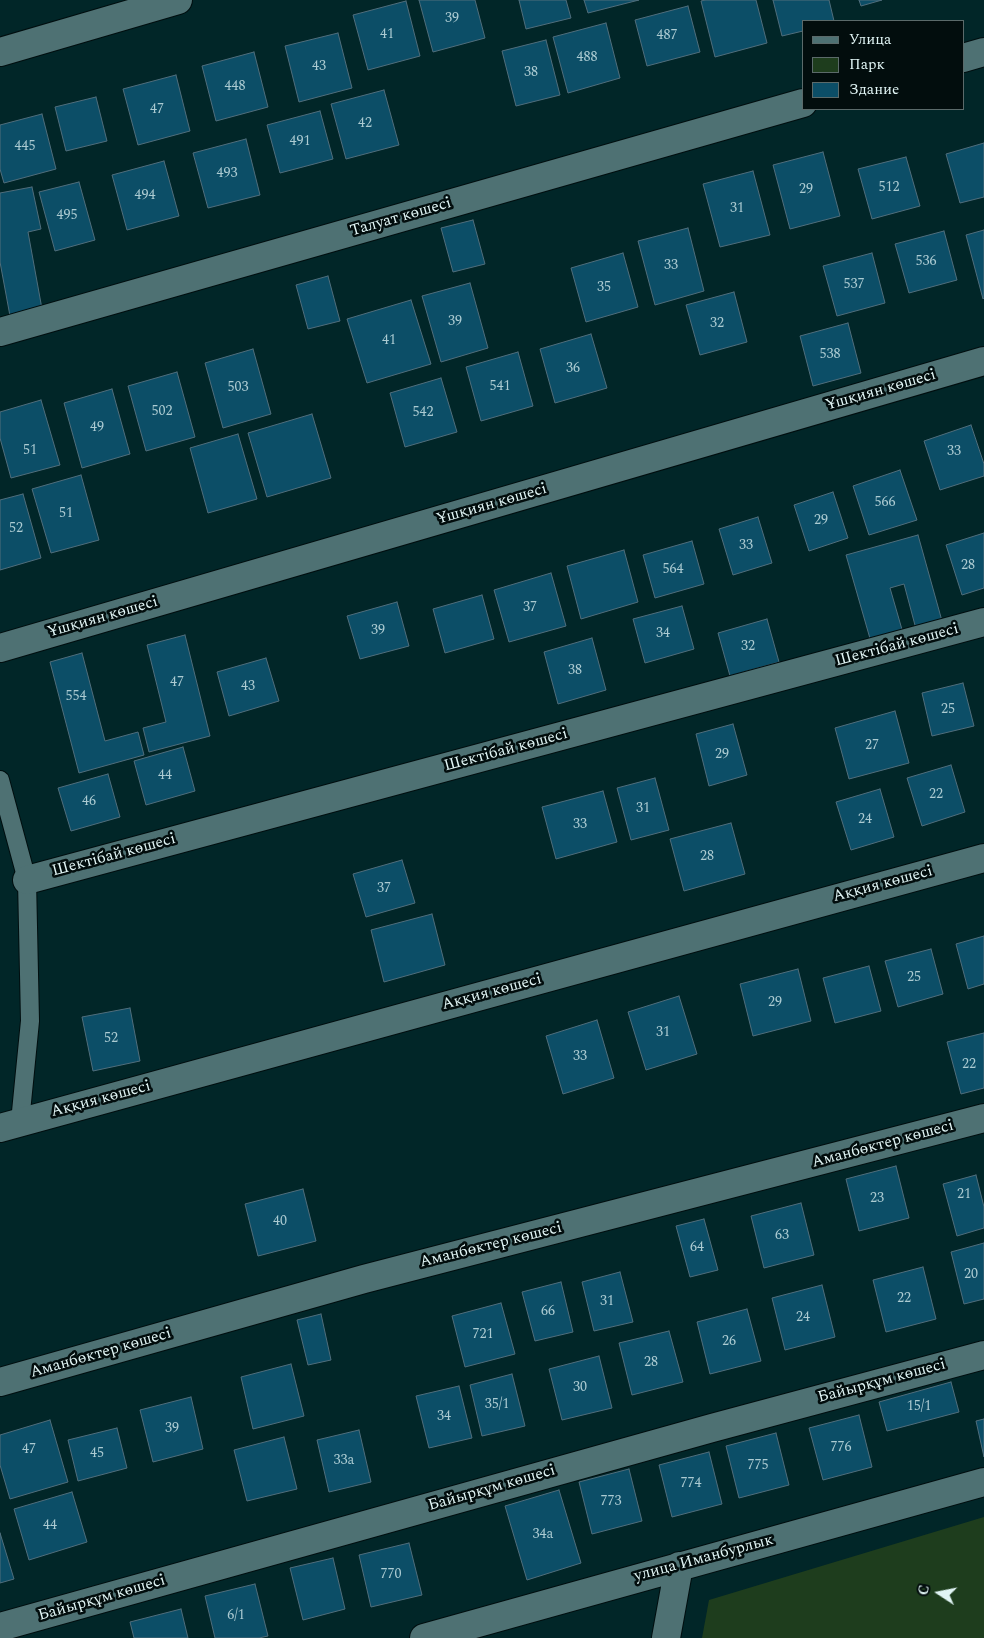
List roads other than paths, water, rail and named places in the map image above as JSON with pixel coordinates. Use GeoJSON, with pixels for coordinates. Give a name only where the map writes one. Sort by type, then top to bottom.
{"type":"FeatureCollection","features":[{"type":"Feature","properties":{"kind":"street"},"geometry":{"type":"LineString","coordinates":[[0,52],[116,9],[178,0]]}},
{"type":"Feature","properties":{"kind":"street"},"geometry":{"type":"LineString","coordinates":[[964,58],[984,52]]}},
{"type":"Feature","properties":{"kind":"street","name":"Талуат көшесі"},"geometry":{"type":"LineString","coordinates":[[0,332],[802,103]]}},
{"type":"Feature","properties":{"kind":"street","name":"Ұшқиян көшесі"},"geometry":{"type":"LineString","coordinates":[[0,648],[984,361]]}},
{"type":"Feature","properties":{"kind":"street","name":"Шектібай көшесі"},"geometry":{"type":"LineString","coordinates":[[27,880],[984,622]]}},
{"type":"Feature","properties":{"kind":"street","name":"Аққия көшесі"},"geometry":{"type":"LineString","coordinates":[[10,1125],[984,858]]}},
{"type":"Feature","properties":{"kind":"street","name":"Аманбөктер көшесі"},"geometry":{"type":"LineString","coordinates":[[0,1382],[364,1279],[984,1118]]}},
{"type":"Feature","properties":{"kind":"street","name":"Байырқұм көшесі"},"geometry":{"type":"LineString","coordinates":[[0,1627],[984,1354]]}},
{"type":"Feature","properties":{"kind":"street","name":"улица Иманбурлык"},"geometry":{"type":"LineString","coordinates":[[424,1638],[984,1482]]}},
{"type":"Feature","properties":{"kind":"street"},"geometry":{"type":"LineString","coordinates":[[666,1638],[679,1566]]}},
{"type":"Feature","properties":{"kind":"lane"},"geometry":{"type":"LineString","coordinates":[[0,780],[27,880],[30,1021],[10,1125]]}}]}
